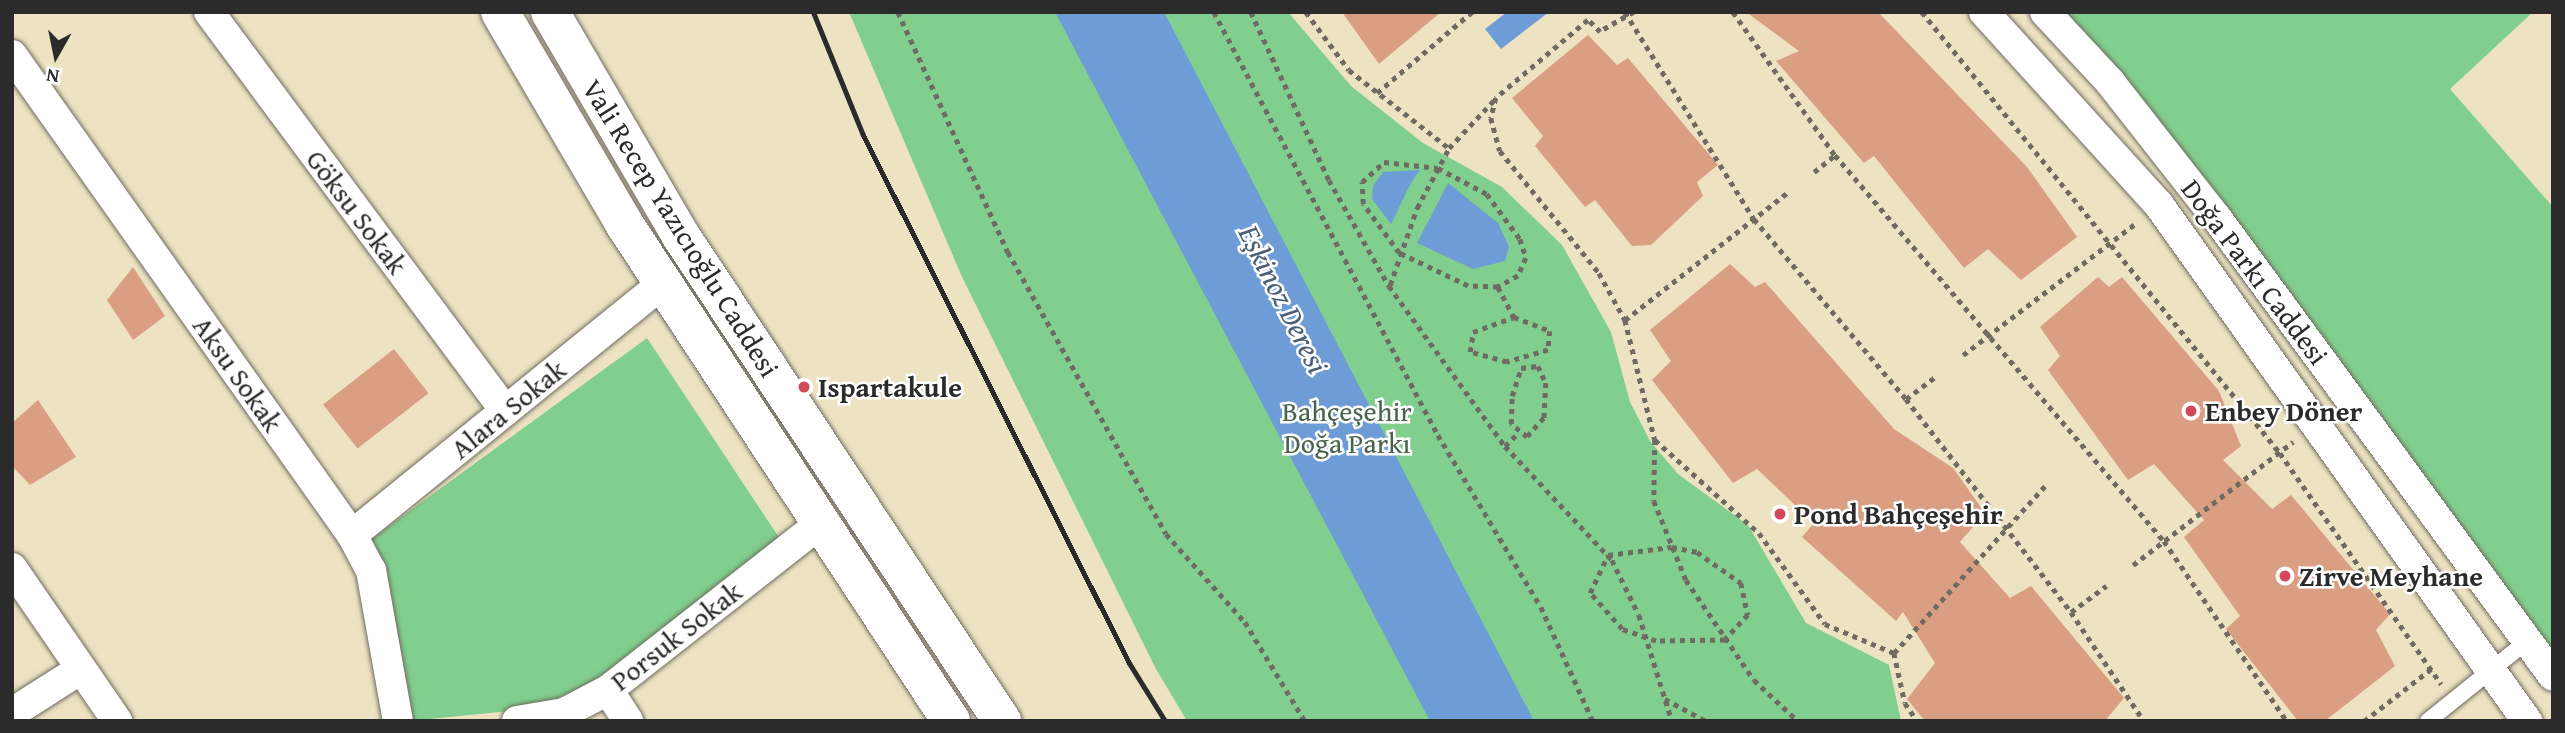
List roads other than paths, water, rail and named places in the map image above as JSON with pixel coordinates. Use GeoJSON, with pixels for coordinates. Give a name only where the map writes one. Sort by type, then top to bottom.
{"type":"FeatureCollection","features":[{"type":"Feature","properties":{"kind":"main road","name":"Vali Recep Yazıcıoğlu Caddesi"},"geometry":{"type":"LineString","coordinates":[[500,12],[663,283],[951,721]]}},
{"type":"Feature","properties":{"kind":"main road","name":"Vali Recep Yazıcıoğlu Caddesi"},"geometry":{"type":"LineString","coordinates":[[550,12],[681,236],[1002,721]]}},
{"type":"Feature","properties":{"kind":"street","name":"Göksu Sokak"},"geometry":{"type":"LineString","coordinates":[[209,12],[505,411]]}},
{"type":"Feature","properties":{"kind":"street"},"geometry":{"type":"LineString","coordinates":[[1983,12],[2159,205],[2527,721]]}},
{"type":"Feature","properties":{"kind":"street","name":"Doğa Parkı Caddesi"},"geometry":{"type":"LineString","coordinates":[[2045,12],[2216,217],[2553,676]]}},
{"type":"Feature","properties":{"kind":"street","name":"Aksu Sokak"},"geometry":{"type":"LineString","coordinates":[[12,55],[352,535],[371,570],[398,721]]}},
{"type":"Feature","properties":{"kind":"street","name":"Alara Sokak"},"geometry":{"type":"LineString","coordinates":[[352,535],[663,283]]}},
{"type":"Feature","properties":{"kind":"street","name":"Porsuk Sokak"},"geometry":{"type":"LineString","coordinates":[[517,721],[564,713],[608,690],[821,523]]}},
{"type":"Feature","properties":{"kind":"street"},"geometry":{"type":"LineString","coordinates":[[12,568],[117,721]]}},
{"type":"Feature","properties":{"kind":"street"},"geometry":{"type":"LineString","coordinates":[[12,713],[81,668]]}},
{"type":"Feature","properties":{"kind":"street"},"geometry":{"type":"LineString","coordinates":[[608,690],[628,721]]}},
{"type":"Feature","properties":{"kind":"lane"},"geometry":{"type":"LineString","coordinates":[[2428,721],[2526,642]]}},
{"type":"Feature","properties":{"kind":"water","name":"Eşkinoz Deresi"},"geometry":{"type":"Polygon","coordinates":[[[1055,12],[1164,12],[1534,721],[1430,721],[1055,12]]]}},
{"type":"Feature","properties":{"kind":"water"},"geometry":{"type":"Polygon","coordinates":[[[1507,12],[1549,12],[1501,49],[1485,29],[1507,12]]]}},
{"type":"Feature","properties":{"kind":"water"},"geometry":{"type":"Polygon","coordinates":[[[1420,170],[1391,224],[1372,199],[1373,186],[1383,172],[1420,170]]]}},
{"type":"Feature","properties":{"kind":"water"},"geometry":{"type":"Polygon","coordinates":[[[1448,183],[1498,223],[1509,247],[1505,261],[1473,269],[1417,243],[1448,183]]]}},
{"type":"Feature","properties":{"kind":"railway"},"geometry":{"type":"LineString","coordinates":[[813,12],[863,135],[1129,663],[1165,721]]}},
{"type":"Feature","properties":{"kind":"place","name":"Ispartakule"},"geometry":{"type":"Point","coordinates":[804,387]}},
{"type":"Feature","properties":{"kind":"place","name":"Enbey Döner"},"geometry":{"type":"Point","coordinates":[2191,411]}},
{"type":"Feature","properties":{"kind":"place","name":"Pond Bahçeşehir"},"geometry":{"type":"Point","coordinates":[1780,514]}},
{"type":"Feature","properties":{"kind":"place","name":"Zirve Meyhane"},"geometry":{"type":"Point","coordinates":[2285,576]}},
{"type":"Feature","properties":{"kind":"park label","name":"Bahçeşehir Doğa Parkı"},"geometry":{"type":"Point","coordinates":[1347,427]}}]}
